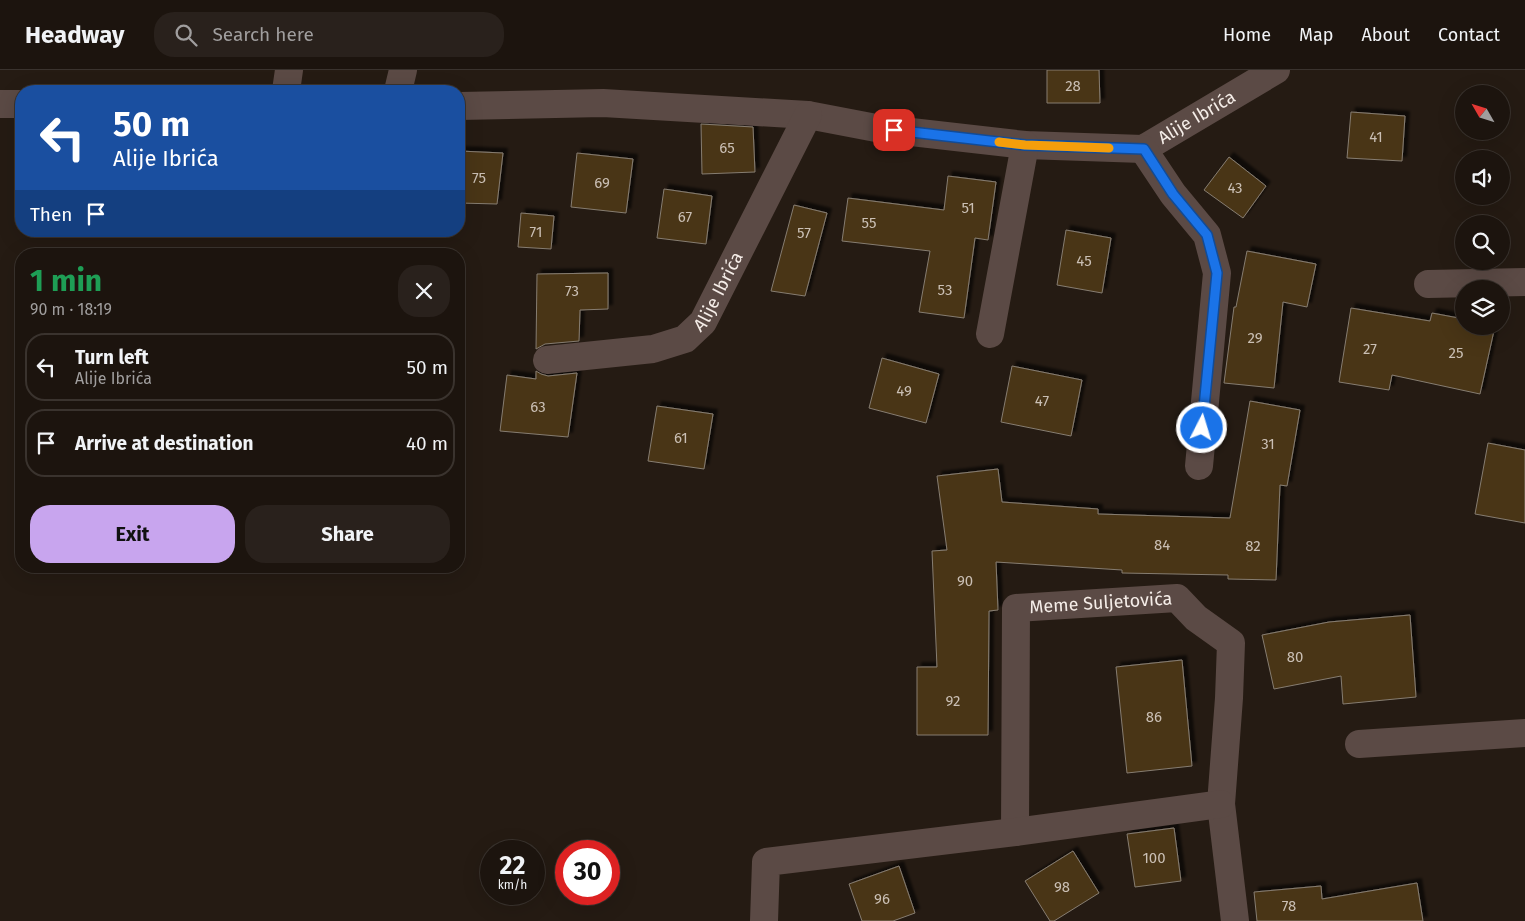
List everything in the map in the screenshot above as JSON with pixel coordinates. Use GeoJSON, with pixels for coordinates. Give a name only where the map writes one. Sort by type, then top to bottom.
{"type":"FeatureCollection","features":[{"type":"Feature","properties":{"kind":"street"},"geometry":{"type":"LineString","coordinates":[[287,85],[289,70]]}},
{"type":"Feature","properties":{"kind":"street"},"geometry":{"type":"LineString","coordinates":[[399,85],[403,70]]}},
{"type":"Feature","properties":{"kind":"street","name":"Alije Ibrića"},"geometry":{"type":"LineString","coordinates":[[465,106],[603,103],[808,115],[876,128],[1025,145],[1144,149],[1276,70]]}},
{"type":"Feature","properties":{"kind":"street"},"geometry":{"type":"LineString","coordinates":[[0,104],[15,104]]}},
{"type":"Feature","properties":{"kind":"street","name":"Alije Ibrića"},"geometry":{"type":"LineString","coordinates":[[547,360],[652,349],[685,339],[704,322],[808,115]]}},
{"type":"Feature","properties":{"kind":"street"},"geometry":{"type":"LineString","coordinates":[[990,334],[1025,145]]}},
{"type":"Feature","properties":{"kind":"street","name":"Alije Ibrića"},"geometry":{"type":"LineString","coordinates":[[1144,149],[1173,194],[1207,235],[1217,273],[1199,466]]}},
{"type":"Feature","properties":{"kind":"street"},"geometry":{"type":"LineString","coordinates":[[1428,284],[1525,282]]}},
{"type":"Feature","properties":{"kind":"street","name":"Meme Suljetovića"},"geometry":{"type":"LineString","coordinates":[[1015,832],[1016,608],[1177,598],[1196,618],[1231,643],[1221,804],[1235,921]]}},
{"type":"Feature","properties":{"kind":"street"},"geometry":{"type":"LineString","coordinates":[[1359,744],[1525,733]]}},
{"type":"Feature","properties":{"kind":"street"},"geometry":{"type":"LineString","coordinates":[[764,921],[766,862],[1015,832],[1221,804]]}},
{"type":"Feature","properties":{"kind":"building"},"geometry":{"type":"Polygon","coordinates":[[[1047,70],[1099,70],[1100,103],[1047,103],[1047,70]]]}},
{"type":"Feature","properties":{"kind":"building"},"geometry":{"type":"Polygon","coordinates":[[[1351,112],[1405,116],[1402,161],[1347,158],[1351,112]]]}},
{"type":"Feature","properties":{"kind":"building"},"geometry":{"type":"Polygon","coordinates":[[[701,124],[753,127],[755,172],[702,174],[701,124]]]}},
{"type":"Feature","properties":{"kind":"building"},"geometry":{"type":"Polygon","coordinates":[[[465,151],[503,153],[497,204],[465,203],[465,151]]]}},
{"type":"Feature","properties":{"kind":"building"},"geometry":{"type":"Polygon","coordinates":[[[577,153],[633,159],[626,213],[571,207],[577,153]]]}},
{"type":"Feature","properties":{"kind":"building"},"geometry":{"type":"Polygon","coordinates":[[[1229,157],[1266,186],[1243,218],[1204,190],[1229,157]]]}},
{"type":"Feature","properties":{"kind":"building"},"geometry":{"type":"Polygon","coordinates":[[[948,176],[996,182],[988,240],[975,238],[964,318],[919,312],[930,251],[842,241],[848,198],[944,210],[948,176]]]}},
{"type":"Feature","properties":{"kind":"building"},"geometry":{"type":"Polygon","coordinates":[[[664,189],[712,196],[706,244],[657,238],[664,189]]]}},
{"type":"Feature","properties":{"kind":"building"},"geometry":{"type":"Polygon","coordinates":[[[794,205],[827,213],[805,296],[771,291],[794,205]]]}},
{"type":"Feature","properties":{"kind":"building"},"geometry":{"type":"Polygon","coordinates":[[[521,213],[554,216],[551,249],[518,247],[521,213]]]}},
{"type":"Feature","properties":{"kind":"building"},"geometry":{"type":"Polygon","coordinates":[[[1066,230],[1111,238],[1102,293],[1057,285],[1066,230]]]}},
{"type":"Feature","properties":{"kind":"building"},"geometry":{"type":"Polygon","coordinates":[[[1247,251],[1316,264],[1307,307],[1283,302],[1274,388],[1224,383],[1234,307],[1236,307],[1247,251]]]}},
{"type":"Feature","properties":{"kind":"building"},"geometry":{"type":"Polygon","coordinates":[[[608,273],[608,309],[580,310],[579,341],[545,344],[536,349],[537,274],[608,273]]]}},
{"type":"Feature","properties":{"kind":"building"},"geometry":{"type":"Polygon","coordinates":[[[1351,308],[1430,321],[1432,313],[1455,317],[1455,335],[1493,335],[1480,394],[1392,375],[1389,390],[1339,382],[1351,308]]]}},
{"type":"Feature","properties":{"kind":"building"},"geometry":{"type":"Polygon","coordinates":[[[882,358],[939,374],[926,423],[869,408],[882,358]]]}},
{"type":"Feature","properties":{"kind":"building"},"geometry":{"type":"Polygon","coordinates":[[[1012,366],[1082,380],[1071,436],[1001,422],[1012,366]]]}},
{"type":"Feature","properties":{"kind":"building"},"geometry":{"type":"Polygon","coordinates":[[[536,371],[548,376],[577,373],[568,437],[500,431],[507,375],[536,379],[536,371]]]}},
{"type":"Feature","properties":{"kind":"building"},"geometry":{"type":"Polygon","coordinates":[[[1250,401],[1300,410],[1287,486],[1280,485],[1276,580],[1228,579],[1228,575],[1122,573],[1122,570],[996,562],[998,610],[989,611],[988,735],[917,735],[917,667],[937,667],[932,551],[947,550],[937,476],[998,469],[1002,502],[1098,509],[1098,514],[1230,518],[1250,401]]]}},
{"type":"Feature","properties":{"kind":"building"},"geometry":{"type":"Polygon","coordinates":[[[657,406],[713,414],[704,469],[648,461],[657,406]]]}},
{"type":"Feature","properties":{"kind":"building"},"geometry":{"type":"Polygon","coordinates":[[[1488,443],[1525,450],[1525,523],[1475,514],[1488,443]]]}},
{"type":"Feature","properties":{"kind":"building"},"geometry":{"type":"Polygon","coordinates":[[[1410,615],[1416,697],[1343,704],[1341,676],[1274,689],[1262,635],[1329,622],[1410,615]]]}},
{"type":"Feature","properties":{"kind":"building"},"geometry":{"type":"Polygon","coordinates":[[[1182,660],[1192,766],[1127,773],[1116,667],[1182,660]]]}},
{"type":"Feature","properties":{"kind":"building"},"geometry":{"type":"Polygon","coordinates":[[[1174,828],[1181,881],[1135,887],[1127,834],[1174,828]]]}},
{"type":"Feature","properties":{"kind":"building"},"geometry":{"type":"Polygon","coordinates":[[[1073,851],[1099,893],[1054,921],[1050,921],[1025,881],[1073,851]]]}},
{"type":"Feature","properties":{"kind":"building"},"geometry":{"type":"Polygon","coordinates":[[[899,866],[915,913],[893,921],[862,921],[849,884],[899,866]]]}},
{"type":"Feature","properties":{"kind":"building"},"geometry":{"type":"Polygon","coordinates":[[[1417,883],[1423,921],[1257,921],[1254,892],[1321,886],[1322,899],[1417,883]]]}},
{"type":"Feature","properties":{"kind":"slow traffic"},"geometry":{"type":"LineString","coordinates":[[999,142],[1025,145],[1109,148]]}},
{"type":"Feature","properties":{"kind":"route"},"geometry":{"type":"LineString","coordinates":[[894,130],[1025,145],[1144,149],[1173,194],[1207,235],[1217,273],[1202,428]]}}]}
